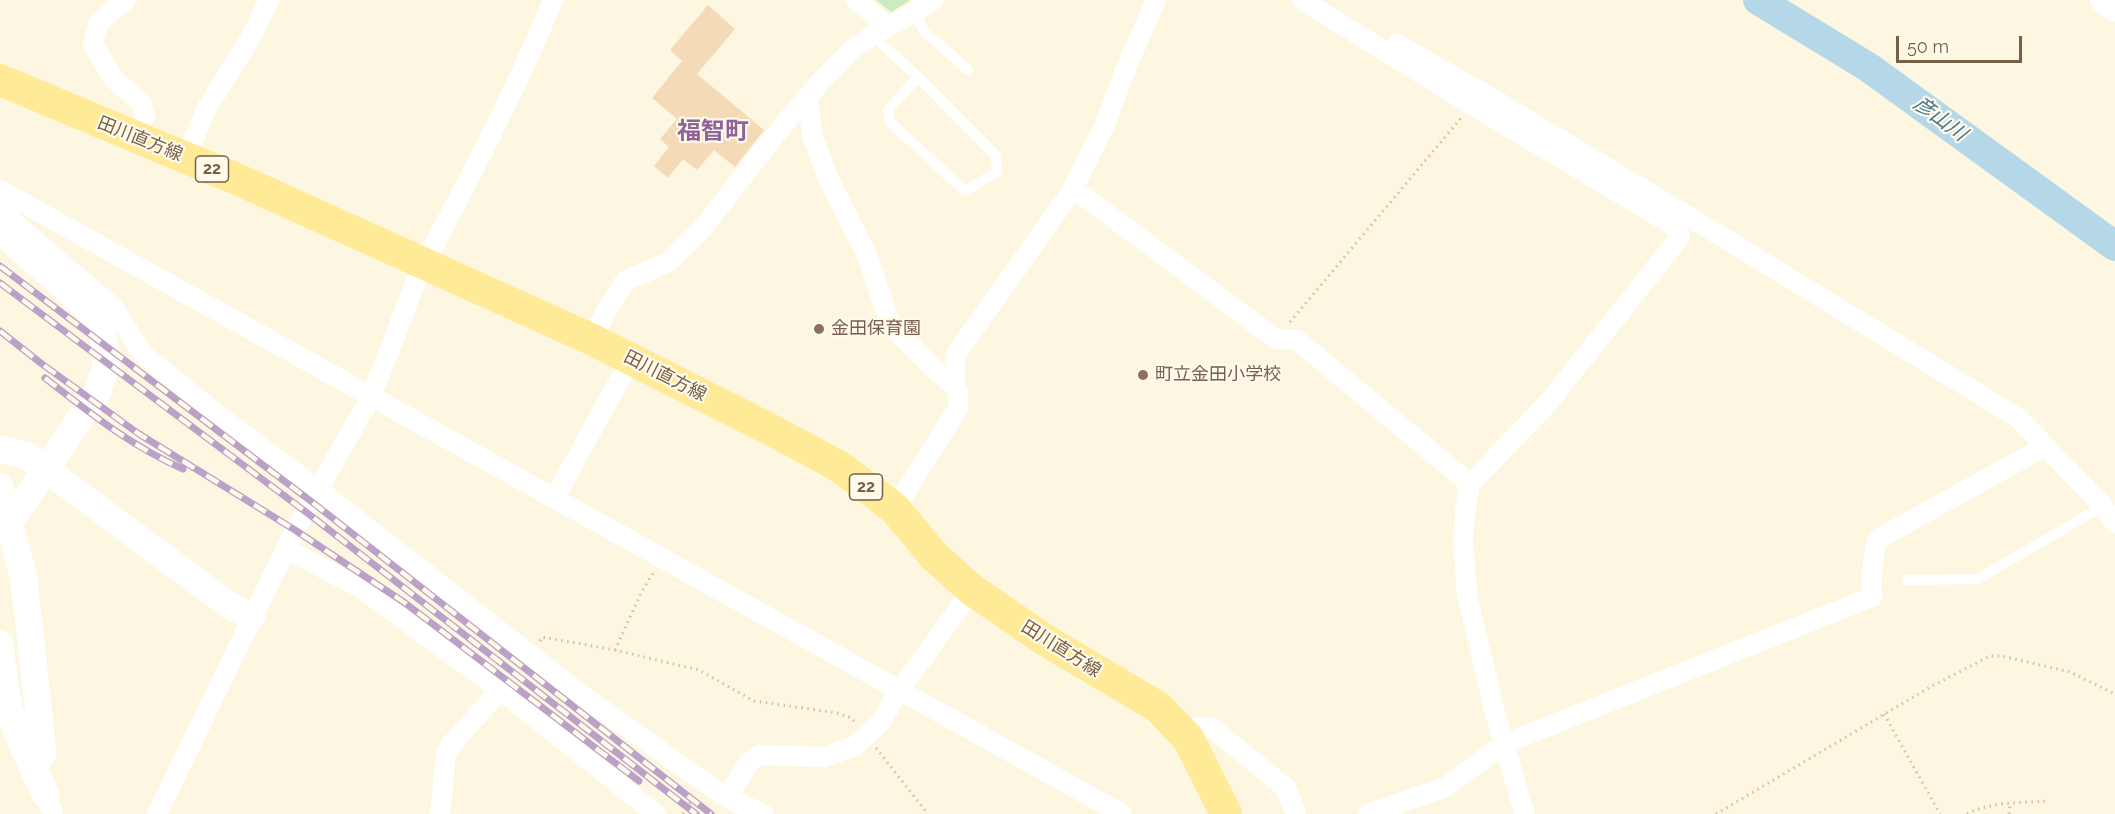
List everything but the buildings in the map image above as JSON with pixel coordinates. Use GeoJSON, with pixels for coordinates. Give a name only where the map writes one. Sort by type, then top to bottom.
{"type":"FeatureCollection","features":[{"type":"Feature","properties":{"kind":"main road","name":"田川直方線"},"geometry":{"type":"LineString","coordinates":[[0,80],[239,180],[593,340],[840,467],[895,509],[934,556],[972,591],[1045,640],[1158,707],[1188,738],[1226,814]]}},
{"type":"Feature","properties":{"kind":"street"},"geometry":{"type":"LineString","coordinates":[[124,0],[99,22],[93,44],[113,78],[142,104],[145,116],[133,137]]}},
{"type":"Feature","properties":{"kind":"street"},"geometry":{"type":"LineString","coordinates":[[185,158],[207,108],[251,37],[269,0]]}},
{"type":"Feature","properties":{"kind":"street"},"geometry":{"type":"LineString","coordinates":[[157,814],[286,549],[372,395],[423,262],[433,248],[486,147],[553,0]]}},
{"type":"Feature","properties":{"kind":"street"},"geometry":{"type":"LineString","coordinates":[[856,0],[880,31]]}},
{"type":"Feature","properties":{"kind":"street"},"geometry":{"type":"LineString","coordinates":[[593,340],[625,281],[669,262],[685,248],[808,98],[850,52],[880,31],[933,0]]}},
{"type":"Feature","properties":{"kind":"street"},"geometry":{"type":"LineString","coordinates":[[955,387],[955,359],[958,351],[1074,189],[1104,127],[1126,68],[1156,0]]}},
{"type":"Feature","properties":{"kind":"street"},"geometry":{"type":"LineString","coordinates":[[1302,0],[1472,105],[1533,132],[2018,418],[2103,506],[2115,523]]}},
{"type":"Feature","properties":{"kind":"street"},"geometry":{"type":"LineString","coordinates":[[1326,0],[1533,132],[1676,227],[1680,237],[1548,403],[1470,484],[1463,542],[1467,595],[1504,744],[1524,812]]}},
{"type":"Feature","properties":{"kind":"street"},"geometry":{"type":"LineString","coordinates":[[2104,0],[2115,8]]}},
{"type":"Feature","properties":{"kind":"street"},"geometry":{"type":"LineString","coordinates":[[808,98],[812,135],[830,180],[868,257],[891,326],[955,387],[958,393],[958,408],[895,509]]}},
{"type":"Feature","properties":{"kind":"street"},"geometry":{"type":"LineString","coordinates":[[1074,189],[1276,339],[1297,340],[1470,484]]}},
{"type":"Feature","properties":{"kind":"street"},"geometry":{"type":"LineString","coordinates":[[2,192],[372,395],[1122,814]]}},
{"type":"Feature","properties":{"kind":"street"},"geometry":{"type":"LineString","coordinates":[[2,192],[12,221],[113,307],[142,354],[218,415],[638,736],[727,798],[763,814]]}},
{"type":"Feature","properties":{"kind":"street"},"geometry":{"type":"LineString","coordinates":[[0,231],[92,310],[102,332],[106,366],[98,392],[26,500],[13,517],[0,525]]}},
{"type":"Feature","properties":{"kind":"street"},"geometry":{"type":"LineString","coordinates":[[555,497],[631,359]]}},
{"type":"Feature","properties":{"kind":"street"},"geometry":{"type":"LineString","coordinates":[[1368,814],[1446,787],[1504,744],[1872,597],[1871,580],[1878,539],[2044,447]]}},
{"type":"Feature","properties":{"kind":"street"},"geometry":{"type":"LineString","coordinates":[[0,449],[28,456],[230,606],[252,616]]}},
{"type":"Feature","properties":{"kind":"street"},"geometry":{"type":"LineString","coordinates":[[0,487],[24,579],[43,753],[33,767]]}},
{"type":"Feature","properties":{"kind":"street"},"geometry":{"type":"LineString","coordinates":[[286,549],[359,587],[500,690],[656,814]]}},
{"type":"Feature","properties":{"kind":"street"},"geometry":{"type":"LineString","coordinates":[[727,798],[747,765],[759,755],[824,757],[855,746],[880,723],[900,690],[972,591]]}},
{"type":"Feature","properties":{"kind":"street"},"geometry":{"type":"LineString","coordinates":[[1,653],[6,693],[12,717],[50,805]]}},
{"type":"Feature","properties":{"kind":"street"},"geometry":{"type":"LineString","coordinates":[[440,814],[446,754],[450,746],[500,690]]}},
{"type":"Feature","properties":{"kind":"street"},"geometry":{"type":"LineString","coordinates":[[1179,728],[1211,727],[1286,788],[1296,814]]}},
{"type":"Feature","properties":{"kind":"lane"},"geometry":{"type":"LineString","coordinates":[[914,13],[924,31],[968,70]]}},
{"type":"Feature","properties":{"kind":"lane"},"geometry":{"type":"LineString","coordinates":[[880,31],[918,78],[996,156],[997,172],[965,190],[890,122],[888,110],[918,78]]}},
{"type":"Feature","properties":{"kind":"lane"},"geometry":{"type":"LineString","coordinates":[[1908,580],[1978,579],[2103,506]]}},
{"type":"Feature","properties":{"kind":"path"},"geometry":{"type":"LineString","coordinates":[[1276,339],[1472,105]]}},
{"type":"Feature","properties":{"kind":"path"},"geometry":{"type":"LineString","coordinates":[[615,650],[642,591],[662,557]]}},
{"type":"Feature","properties":{"kind":"path"},"geometry":{"type":"LineString","coordinates":[[530,654],[543,637],[615,650],[699,670],[754,701],[837,713],[852,718],[928,814]]}},
{"type":"Feature","properties":{"kind":"path"},"geometry":{"type":"LineString","coordinates":[[1716,814],[1932,686],[1990,656],[2002,656],[2070,672],[2115,694]]}},
{"type":"Feature","properties":{"kind":"path"},"geometry":{"type":"LineString","coordinates":[[1884,714],[1940,814]]}},
{"type":"Feature","properties":{"kind":"path"},"geometry":{"type":"LineString","coordinates":[[1967,814],[1974,810],[2010,804],[2049,801]]}},
{"type":"Feature","properties":{"kind":"path"},"geometry":{"type":"LineString","coordinates":[[2009,814],[2010,804]]}},
{"type":"Feature","properties":{"kind":"green space"},"geometry":{"type":"Polygon","coordinates":[[[876,0],[910,0],[891,12],[876,0]]]}},
{"type":"Feature","properties":{"kind":"waterway","name":"彦山川"},"geometry":{"type":"LineString","coordinates":[[1758,0],[1868,67],[2115,246]]}},
{"type":"Feature","properties":{"kind":"railway"},"geometry":{"type":"LineString","coordinates":[[0,266],[312,502],[711,814]]}},
{"type":"Feature","properties":{"kind":"railway"},"geometry":{"type":"LineString","coordinates":[[0,283],[306,512],[696,814]]}},
{"type":"Feature","properties":{"kind":"railway"},"geometry":{"type":"LineString","coordinates":[[0,331],[139,434],[295,530],[405,603],[639,781]]}},
{"type":"Feature","properties":{"kind":"railway"},"geometry":{"type":"LineString","coordinates":[[45,378],[128,439],[183,469]]}},
{"type":"Feature","properties":{"kind":"place","name":"金田保育園"},"geometry":{"type":"Point","coordinates":[819,329]}},
{"type":"Feature","properties":{"kind":"place","name":"町立金田小学校"},"geometry":{"type":"Point","coordinates":[1143,375]}},
{"type":"Feature","properties":{"kind":"district","name":"福智町"},"geometry":{"type":"Point","coordinates":[713,132]}}]}
